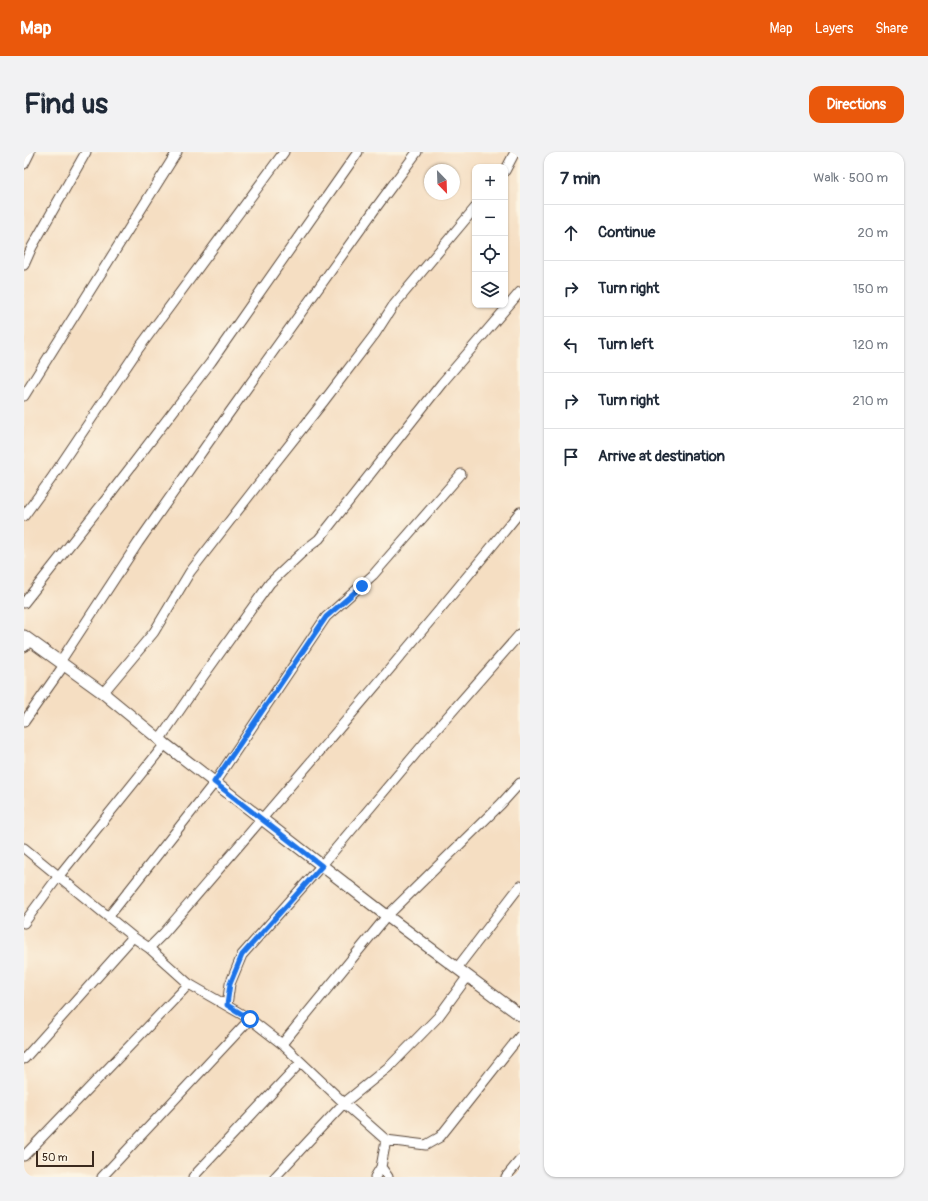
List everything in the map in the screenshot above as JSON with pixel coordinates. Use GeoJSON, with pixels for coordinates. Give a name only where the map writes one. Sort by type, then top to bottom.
{"type":"FeatureCollection","features":[{"type":"Feature","properties":{"kind":"street"},"geometry":{"type":"LineString","coordinates":[[24,164],[30,152]]}},
{"type":"Feature","properties":{"kind":"street"},"geometry":{"type":"LineString","coordinates":[[24,265],[32,247],[86,152]]}},
{"type":"Feature","properties":{"kind":"street"},"geometry":{"type":"LineString","coordinates":[[24,396],[178,152]]}},
{"type":"Feature","properties":{"kind":"street"},"geometry":{"type":"LineString","coordinates":[[24,516],[139,348],[284,152]]}},
{"type":"Feature","properties":{"kind":"street"},"geometry":{"type":"LineString","coordinates":[[24,603],[112,492],[211,362],[358,152]]}},
{"type":"Feature","properties":{"kind":"street"},"geometry":{"type":"LineString","coordinates":[[24,722],[138,543],[417,152]]}},
{"type":"Feature","properties":{"kind":"street"},"geometry":{"type":"LineString","coordinates":[[508,164],[514,152]]}},
{"type":"Feature","properties":{"kind":"street"},"geometry":{"type":"LineString","coordinates":[[103,693],[154,632],[190,572],[324,401],[375,334],[393,306],[472,212]]}},
{"type":"Feature","properties":{"kind":"street"},"geometry":{"type":"LineString","coordinates":[[24,923],[58,876],[162,742],[202,678],[270,583],[306,549],[319,539],[442,383],[520,292]]}},
{"type":"Feature","properties":{"kind":"street"},"geometry":{"type":"LineString","coordinates":[[109,916],[214,782],[326,617],[373,576],[460,474]]}},
{"type":"Feature","properties":{"kind":"street"},"geometry":{"type":"LineString","coordinates":[[149,948],[164,933],[262,819],[520,512]]}},
{"type":"Feature","properties":{"kind":"street"},"geometry":{"type":"LineString","coordinates":[[227,1005],[230,984],[242,955],[322,866],[428,739],[520,634]]}},
{"type":"Feature","properties":{"kind":"street"},"geometry":{"type":"LineString","coordinates":[[26,641],[103,693],[162,742],[322,866],[520,1015]]}},
{"type":"Feature","properties":{"kind":"street"},"geometry":{"type":"LineString","coordinates":[[282,1044],[387,916],[501,804],[520,783]]}},
{"type":"Feature","properties":{"kind":"street"},"geometry":{"type":"LineString","coordinates":[[24,848],[133,937],[149,948],[189,984],[250,1019],[282,1044],[344,1103],[386,1140],[426,1145],[440,1137],[520,1036]]}},
{"type":"Feature","properties":{"kind":"street"},"geometry":{"type":"LineString","coordinates":[[457,968],[520,886]]}},
{"type":"Feature","properties":{"kind":"street"},"geometry":{"type":"LineString","coordinates":[[24,1059],[133,937]]}},
{"type":"Feature","properties":{"kind":"street"},"geometry":{"type":"LineString","coordinates":[[275,1177],[344,1103],[391,1065],[438,1017],[468,976]]}},
{"type":"Feature","properties":{"kind":"street"},"geometry":{"type":"LineString","coordinates":[[24,1156],[189,984]]}},
{"type":"Feature","properties":{"kind":"street"},"geometry":{"type":"LineString","coordinates":[[102,1177],[250,1019]]}},
{"type":"Feature","properties":{"kind":"street"},"geometry":{"type":"LineString","coordinates":[[193,1177],[301,1062]]}},
{"type":"Feature","properties":{"kind":"street"},"geometry":{"type":"LineString","coordinates":[[375,1177],[381,1167],[386,1140]]}},
{"type":"Feature","properties":{"kind":"street"},"geometry":{"type":"LineString","coordinates":[[506,1177],[520,1160]]}},
{"type":"Feature","properties":{"kind":"street"},"geometry":{"type":"LineString","coordinates":[[381,1167],[388,1177]]}},
{"type":"Feature","properties":{"kind":"route"},"geometry":{"type":"LineString","coordinates":[[250,1019],[227,1005],[230,984],[242,955],[322,866],[214,782],[326,617],[362,586]]}}]}
